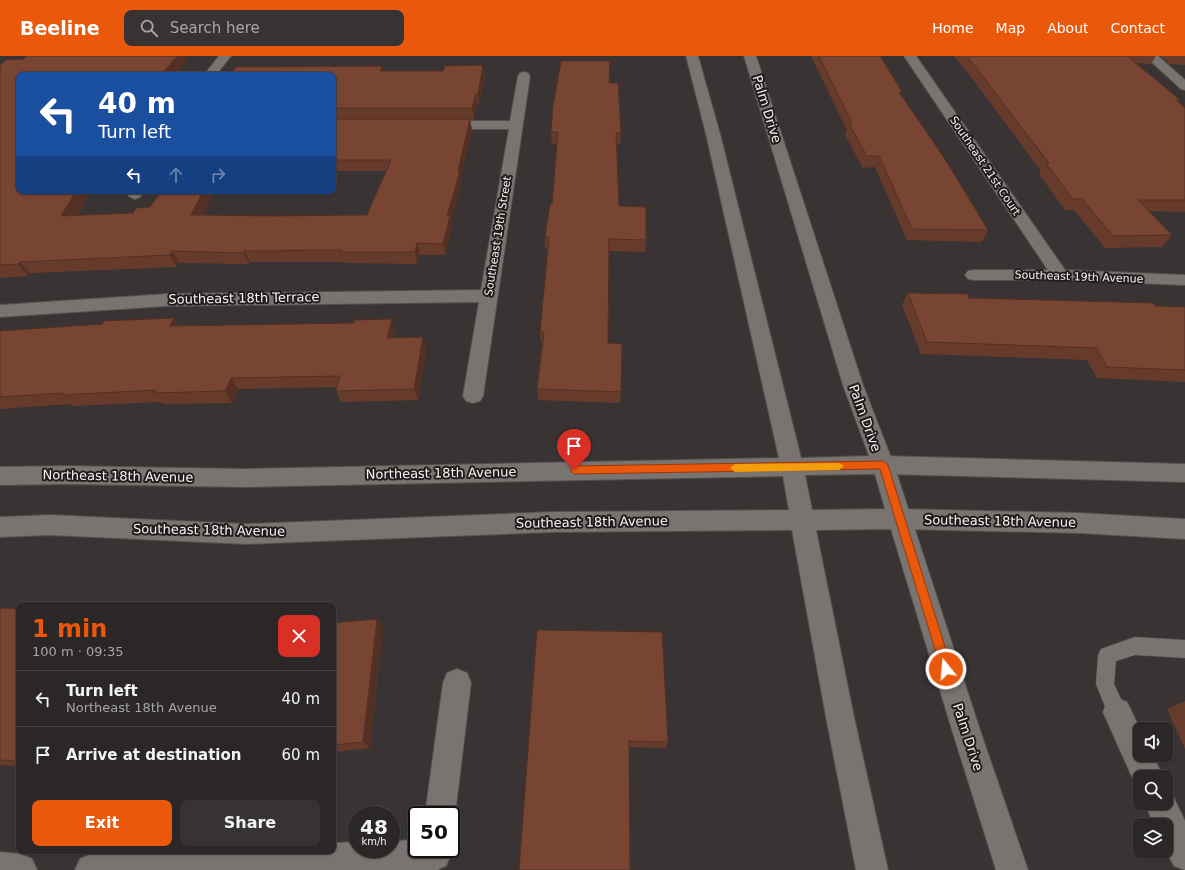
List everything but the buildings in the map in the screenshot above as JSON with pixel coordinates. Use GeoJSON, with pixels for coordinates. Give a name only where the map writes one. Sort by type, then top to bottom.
{"type":"FeatureCollection","features":[{"type":"Feature","properties":{"kind":"street"},"geometry":{"type":"LineString","coordinates":[[212,72],[225,56]]}},
{"type":"Feature","properties":{"kind":"street"},"geometry":{"type":"LineString","coordinates":[[692,56],[713,134],[792,468],[840,717],[872,870]]}},
{"type":"Feature","properties":{"kind":"street","name":"Palm Drive"},"geometry":{"type":"LineString","coordinates":[[750,56],[853,385],[883,465],[966,730],[1012,870]]}},
{"type":"Feature","properties":{"kind":"street","name":"Southeast 21st Court"},"geometry":{"type":"LineString","coordinates":[[910,56],[1060,275]]}},
{"type":"Feature","properties":{"kind":"street"},"geometry":{"type":"LineString","coordinates":[[1151,56],[1185,86]]}},
{"type":"Feature","properties":{"kind":"street","name":"Southeast 19th Street"},"geometry":{"type":"LineString","coordinates":[[473,396],[524,76]]}},
{"type":"Feature","properties":{"kind":"street"},"geometry":{"type":"LineString","coordinates":[[429,125],[516,125]]}},
{"type":"Feature","properties":{"kind":"street","name":"Southeast 19th Avenue"},"geometry":{"type":"LineString","coordinates":[[974,275],[1060,275],[1185,280]]}},
{"type":"Feature","properties":{"kind":"street","name":"Southeast 18th Terrace"},"geometry":{"type":"LineString","coordinates":[[0,310],[167,300],[488,296]]}},
{"type":"Feature","properties":{"kind":"street"},"geometry":{"type":"LineString","coordinates":[[883,465],[1185,473]]}},
{"type":"Feature","properties":{"kind":"street","name":"Northeast 18th Avenue"},"geometry":{"type":"LineString","coordinates":[[0,476],[68,475],[244,478],[574,470],[792,468],[883,465]]}},
{"type":"Feature","properties":{"kind":"street","name":"Southeast 18th Avenue"},"geometry":{"type":"LineString","coordinates":[[0,527],[50,525],[246,534],[554,522],[900,519],[1079,523],[1185,529]]}},
{"type":"Feature","properties":{"kind":"street"},"geometry":{"type":"LineString","coordinates":[[441,806],[457,683]]}},
{"type":"Feature","properties":{"kind":"street"},"geometry":{"type":"LineString","coordinates":[[1117,712],[1145,770]]}},
{"type":"Feature","properties":{"kind":"street"},"geometry":{"type":"LineString","coordinates":[[1163,810],[1185,855]]}},
{"type":"Feature","properties":{"kind":"street"},"geometry":{"type":"LineString","coordinates":[[91,870],[434,858]]}},
{"type":"Feature","properties":{"kind":"street"},"geometry":{"type":"LineString","coordinates":[[0,868],[21,870]]}},
{"type":"Feature","properties":{"kind":"lane"},"geometry":{"type":"LineString","coordinates":[[1117,712],[1105,684],[1107,655],[1135,646],[1185,649]]}},
{"type":"Feature","properties":{"kind":"slow traffic"},"geometry":{"type":"LineString","coordinates":[[735,468],[839,466]]}},
{"type":"Feature","properties":{"kind":"route"},"geometry":{"type":"LineString","coordinates":[[574,470],[792,468],[883,465],[946,669]]}}]}
